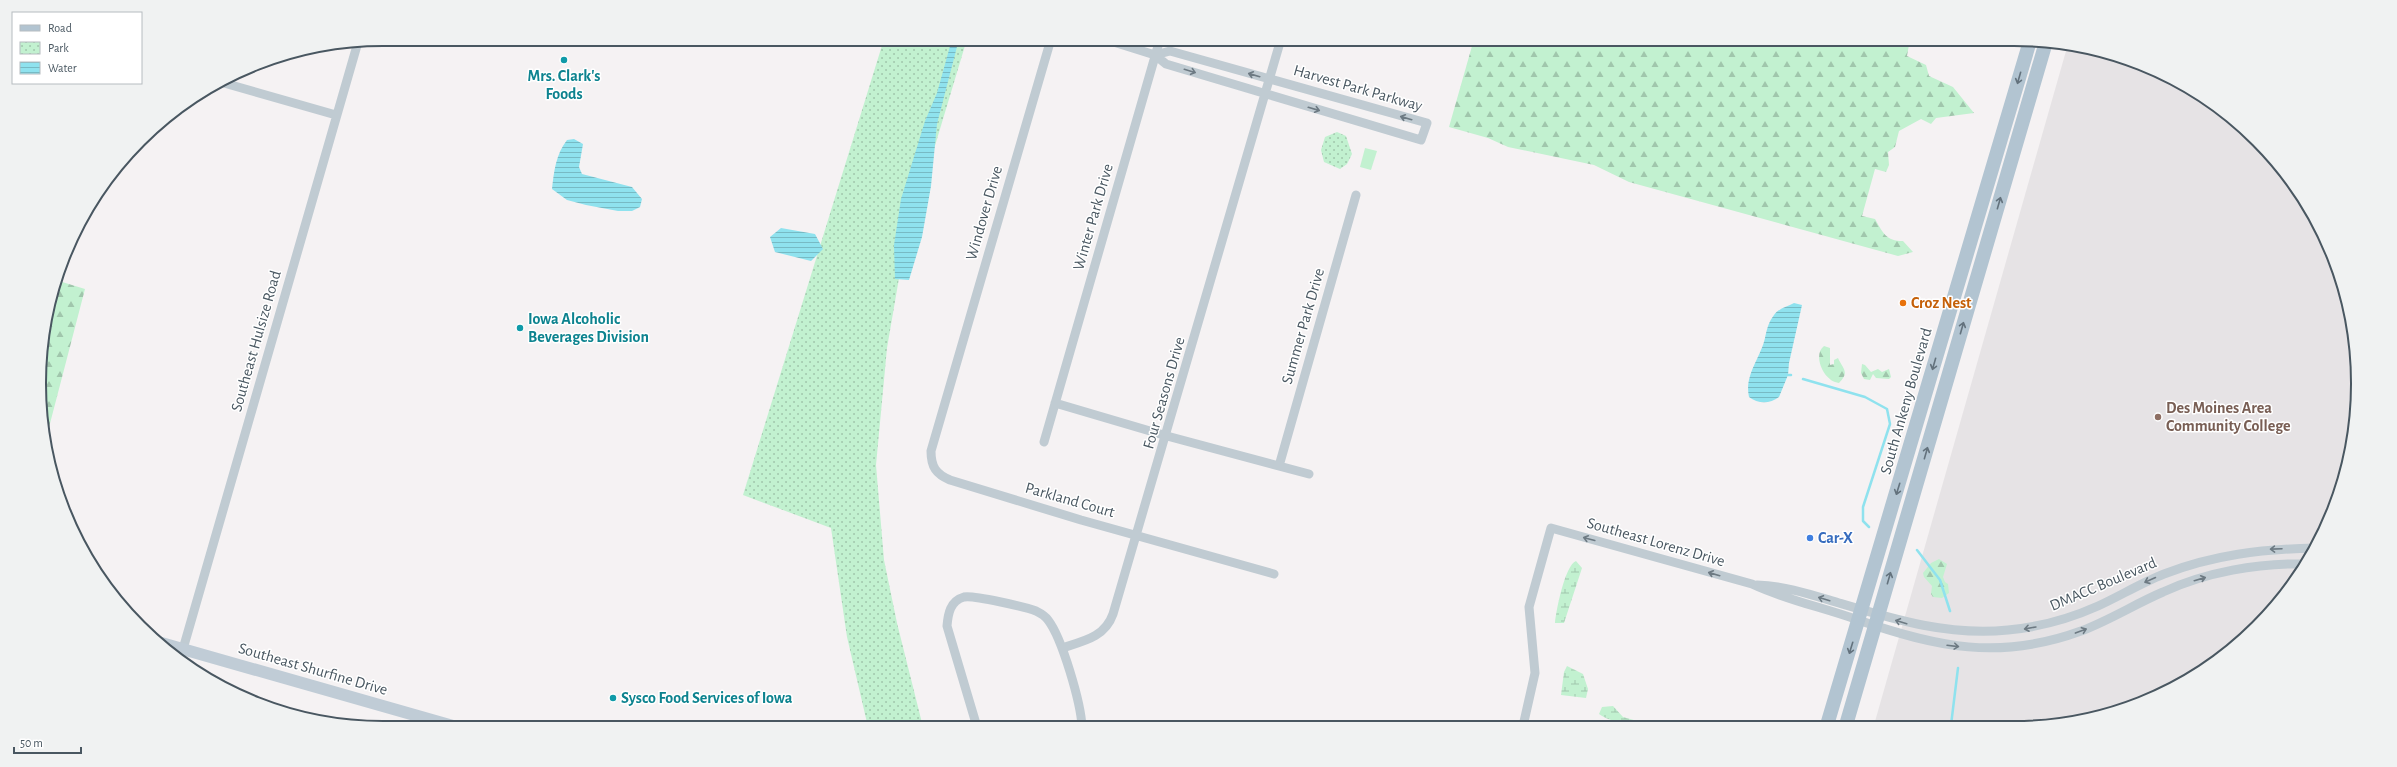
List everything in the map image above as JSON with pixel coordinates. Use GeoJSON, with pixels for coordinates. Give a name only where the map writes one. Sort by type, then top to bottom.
{"type":"FeatureCollection","features":[{"type":"Feature","properties":{"kind":"main road","name":"South Ankeny Boulevard"},"geometry":{"type":"LineString","coordinates":[[1828,721],[2028,47]]}},
{"type":"Feature","properties":{"kind":"main road","name":"South Ankeny Boulevard"},"geometry":{"type":"LineString","coordinates":[[1847,721],[2044,48]]}},
{"type":"Feature","properties":{"kind":"main road"},"geometry":{"type":"LineString","coordinates":[[1966,256],[1982,261]]}},
{"type":"Feature","properties":{"kind":"street","name":"Windover Drive"},"geometry":{"type":"LineString","coordinates":[[947,396],[1049,46]]}},
{"type":"Feature","properties":{"kind":"street","name":"Harvest Park Parkway"},"geometry":{"type":"LineString","coordinates":[[1126,46],[1155,55],[1166,64],[1421,140],[1427,123],[1170,51],[1155,55]]}},
{"type":"Feature","properties":{"kind":"street","name":"Winter Park Drive"},"geometry":{"type":"LineString","coordinates":[[1044,442],[1158,46]]}},
{"type":"Feature","properties":{"kind":"street","name":"Four Seasons Drive"},"geometry":{"type":"LineString","coordinates":[[1062,648],[1095,637],[1111,622],[1167,436],[1279,46]]}},
{"type":"Feature","properties":{"kind":"street","name":"Southeast Hulsize Road"},"geometry":{"type":"LineString","coordinates":[[183,649],[356,47]]}},
{"type":"Feature","properties":{"kind":"street"},"geometry":{"type":"LineString","coordinates":[[228,84],[336,114]]}},
{"type":"Feature","properties":{"kind":"street","name":"Summer Park Drive"},"geometry":{"type":"LineString","coordinates":[[1279,466],[1356,195]]}},
{"type":"Feature","properties":{"kind":"street","name":"Parkland Court"},"geometry":{"type":"LineString","coordinates":[[947,396],[931,452],[934,469],[940,476],[1136,536],[1274,574]]}},
{"type":"Feature","properties":{"kind":"street"},"geometry":{"type":"LineString","coordinates":[[1055,403],[1167,436],[1309,474]]}},
{"type":"Feature","properties":{"kind":"street","name":"Southeast Lorenz Drive"},"geometry":{"type":"LineString","coordinates":[[1524,721],[1535,673],[1530,607],[1551,528],[1752,584],[1775,585],[1792,589],[1876,621]]}},
{"type":"Feature","properties":{"kind":"street","name":"DMACC Boulevard"},"geometry":{"type":"LineString","coordinates":[[1876,621],[1909,624],[1949,631],[1989,632],[2029,628],[2082,613],[2152,578],[2214,558],[2268,549],[2308,548]]}},
{"type":"Feature","properties":{"kind":"street","name":"DMACC Boulevard"},"geometry":{"type":"LineString","coordinates":[[1876,621],[1946,645],[1992,648],[2033,646],[2082,630],[2165,591],[2193,581],[2250,568],[2298,565]]}},
{"type":"Feature","properties":{"kind":"street"},"geometry":{"type":"LineString","coordinates":[[975,721],[947,626],[948,612],[954,603],[965,597],[977,598],[1036,611],[1047,619],[1062,648],[1080,721]]}},
{"type":"Feature","properties":{"kind":"street","name":"Southeast Shurfine Drive"},"geometry":{"type":"LineString","coordinates":[[172,646],[435,721]]}},
{"type":"Feature","properties":{"kind":"shaded area","name":"Des Moines Area Community College"},"geometry":{"type":"Polygon","coordinates":[[[2066,50],[2101,58],[2143,72],[2182,91],[2201,103],[2236,130],[2252,145],[2281,178],[2294,196],[2306,215],[2325,254],[2333,275],[2345,318],[2351,384],[2345,449],[2333,492],[2325,513],[2306,552],[2281,589],[2267,606],[2236,637],[2219,651],[2182,676],[2163,686],[2122,703],[2079,715],[2058,718],[2014,721],[1875,721],[2066,50]]]}},
{"type":"Feature","properties":{"kind":"green space"},"geometry":{"type":"Polygon","coordinates":[[[882,46],[965,46],[904,249],[887,348],[876,465],[884,560],[897,623],[922,721],[867,721],[847,637],[831,528],[743,495],[882,46]]]}},
{"type":"Feature","properties":{"kind":"green space"},"geometry":{"type":"Polygon","coordinates":[[[1472,46],[1909,46],[1907,56],[1926,65],[1929,76],[1953,87],[1974,113],[1936,118],[1931,124],[1921,119],[1899,131],[1895,147],[1888,152],[1889,165],[1886,172],[1875,169],[1862,216],[1875,219],[1880,228],[1889,238],[1897,241],[1903,241],[1913,252],[1898,256],[1629,182],[1594,165],[1508,147],[1488,138],[1449,127],[1472,46]]]}},
{"type":"Feature","properties":{"kind":"green space"},"geometry":{"type":"Polygon","coordinates":[[[1337,132],[1346,136],[1352,154],[1347,164],[1340,169],[1324,162],[1321,150],[1325,137],[1337,132]]]}},
{"type":"Feature","properties":{"kind":"green space"},"geometry":{"type":"Polygon","coordinates":[[[1365,148],[1377,151],[1371,170],[1360,167],[1365,148]]]}},
{"type":"Feature","properties":{"kind":"green space"},"geometry":{"type":"Polygon","coordinates":[[[62,282],[85,289],[49,427],[46,384],[52,318],[62,282]]]}},
{"type":"Feature","properties":{"kind":"green space"},"geometry":{"type":"Polygon","coordinates":[[[1824,346],[1830,348],[1830,365],[1834,364],[1834,360],[1838,358],[1844,370],[1844,376],[1839,383],[1829,378],[1821,368],[1819,355],[1824,346]]]}},
{"type":"Feature","properties":{"kind":"green space"},"geometry":{"type":"Polygon","coordinates":[[[1862,364],[1865,365],[1871,372],[1878,369],[1882,372],[1889,369],[1891,377],[1889,379],[1876,378],[1873,374],[1870,380],[1864,379],[1861,373],[1862,364]]]}},
{"type":"Feature","properties":{"kind":"green space"},"geometry":{"type":"Polygon","coordinates":[[[1939,559],[1947,564],[1943,577],[1945,582],[1948,584],[1949,593],[1942,598],[1933,597],[1931,594],[1932,586],[1924,577],[1923,573],[1931,563],[1939,559]]]}},
{"type":"Feature","properties":{"kind":"green space"},"geometry":{"type":"Polygon","coordinates":[[[1576,561],[1582,568],[1564,623],[1555,623],[1559,599],[1565,579],[1572,564],[1576,561]]]}},
{"type":"Feature","properties":{"kind":"green space"},"geometry":{"type":"Polygon","coordinates":[[[1567,666],[1583,674],[1588,689],[1586,698],[1561,695],[1564,672],[1567,666]]]}},
{"type":"Feature","properties":{"kind":"green space"},"geometry":{"type":"Polygon","coordinates":[[[1613,706],[1623,717],[1637,721],[1610,720],[1599,714],[1602,707],[1613,706]]]}},
{"type":"Feature","properties":{"kind":"water"},"geometry":{"type":"Polygon","coordinates":[[[950,46],[957,46],[937,124],[931,186],[922,237],[909,280],[895,279],[894,245],[901,199],[925,121],[937,93],[950,46]]]}},
{"type":"Feature","properties":{"kind":"water"},"geometry":{"type":"Polygon","coordinates":[[[574,139],[583,144],[579,167],[582,174],[632,187],[642,199],[640,207],[632,211],[618,211],[586,205],[567,200],[552,189],[560,151],[567,140],[574,139]]]}},
{"type":"Feature","properties":{"kind":"water"},"geometry":{"type":"Polygon","coordinates":[[[781,228],[815,234],[823,249],[811,261],[775,252],[770,237],[781,228]]]}},
{"type":"Feature","properties":{"kind":"water"},"geometry":{"type":"Polygon","coordinates":[[[1794,303],[1802,305],[1789,363],[1788,375],[1779,397],[1768,402],[1756,401],[1749,397],[1749,381],[1763,345],[1769,323],[1778,311],[1794,303]]]}},
{"type":"Feature","properties":{"kind":"waterway"},"geometry":{"type":"LineString","coordinates":[[1803,379],[1865,397],[1887,409],[1890,424],[1863,507],[1863,521],[1869,527]]}},
{"type":"Feature","properties":{"kind":"waterway"},"geometry":{"type":"LineString","coordinates":[[1917,550],[1940,580],[1950,611]]}},
{"type":"Feature","properties":{"kind":"waterway"},"geometry":{"type":"LineString","coordinates":[[1951,721],[1958,668]]}},
{"type":"Feature","properties":{"kind":"place","name":"Mrs. Clark's Foods"},"geometry":{"type":"Point","coordinates":[564,60]}},
{"type":"Feature","properties":{"kind":"place","name":"Croz Nest"},"geometry":{"type":"Point","coordinates":[1903,303]}},
{"type":"Feature","properties":{"kind":"place","name":"Iowa Alcoholic Beverages Division"},"geometry":{"type":"Point","coordinates":[520,328]}},
{"type":"Feature","properties":{"kind":"place","name":"Des Moines Area Community College"},"geometry":{"type":"Point","coordinates":[2158,417]}},
{"type":"Feature","properties":{"kind":"place","name":"Car-X"},"geometry":{"type":"Point","coordinates":[1810,538]}},
{"type":"Feature","properties":{"kind":"place","name":"Sysco Food Services of Iowa"},"geometry":{"type":"Point","coordinates":[613,698]}}]}
